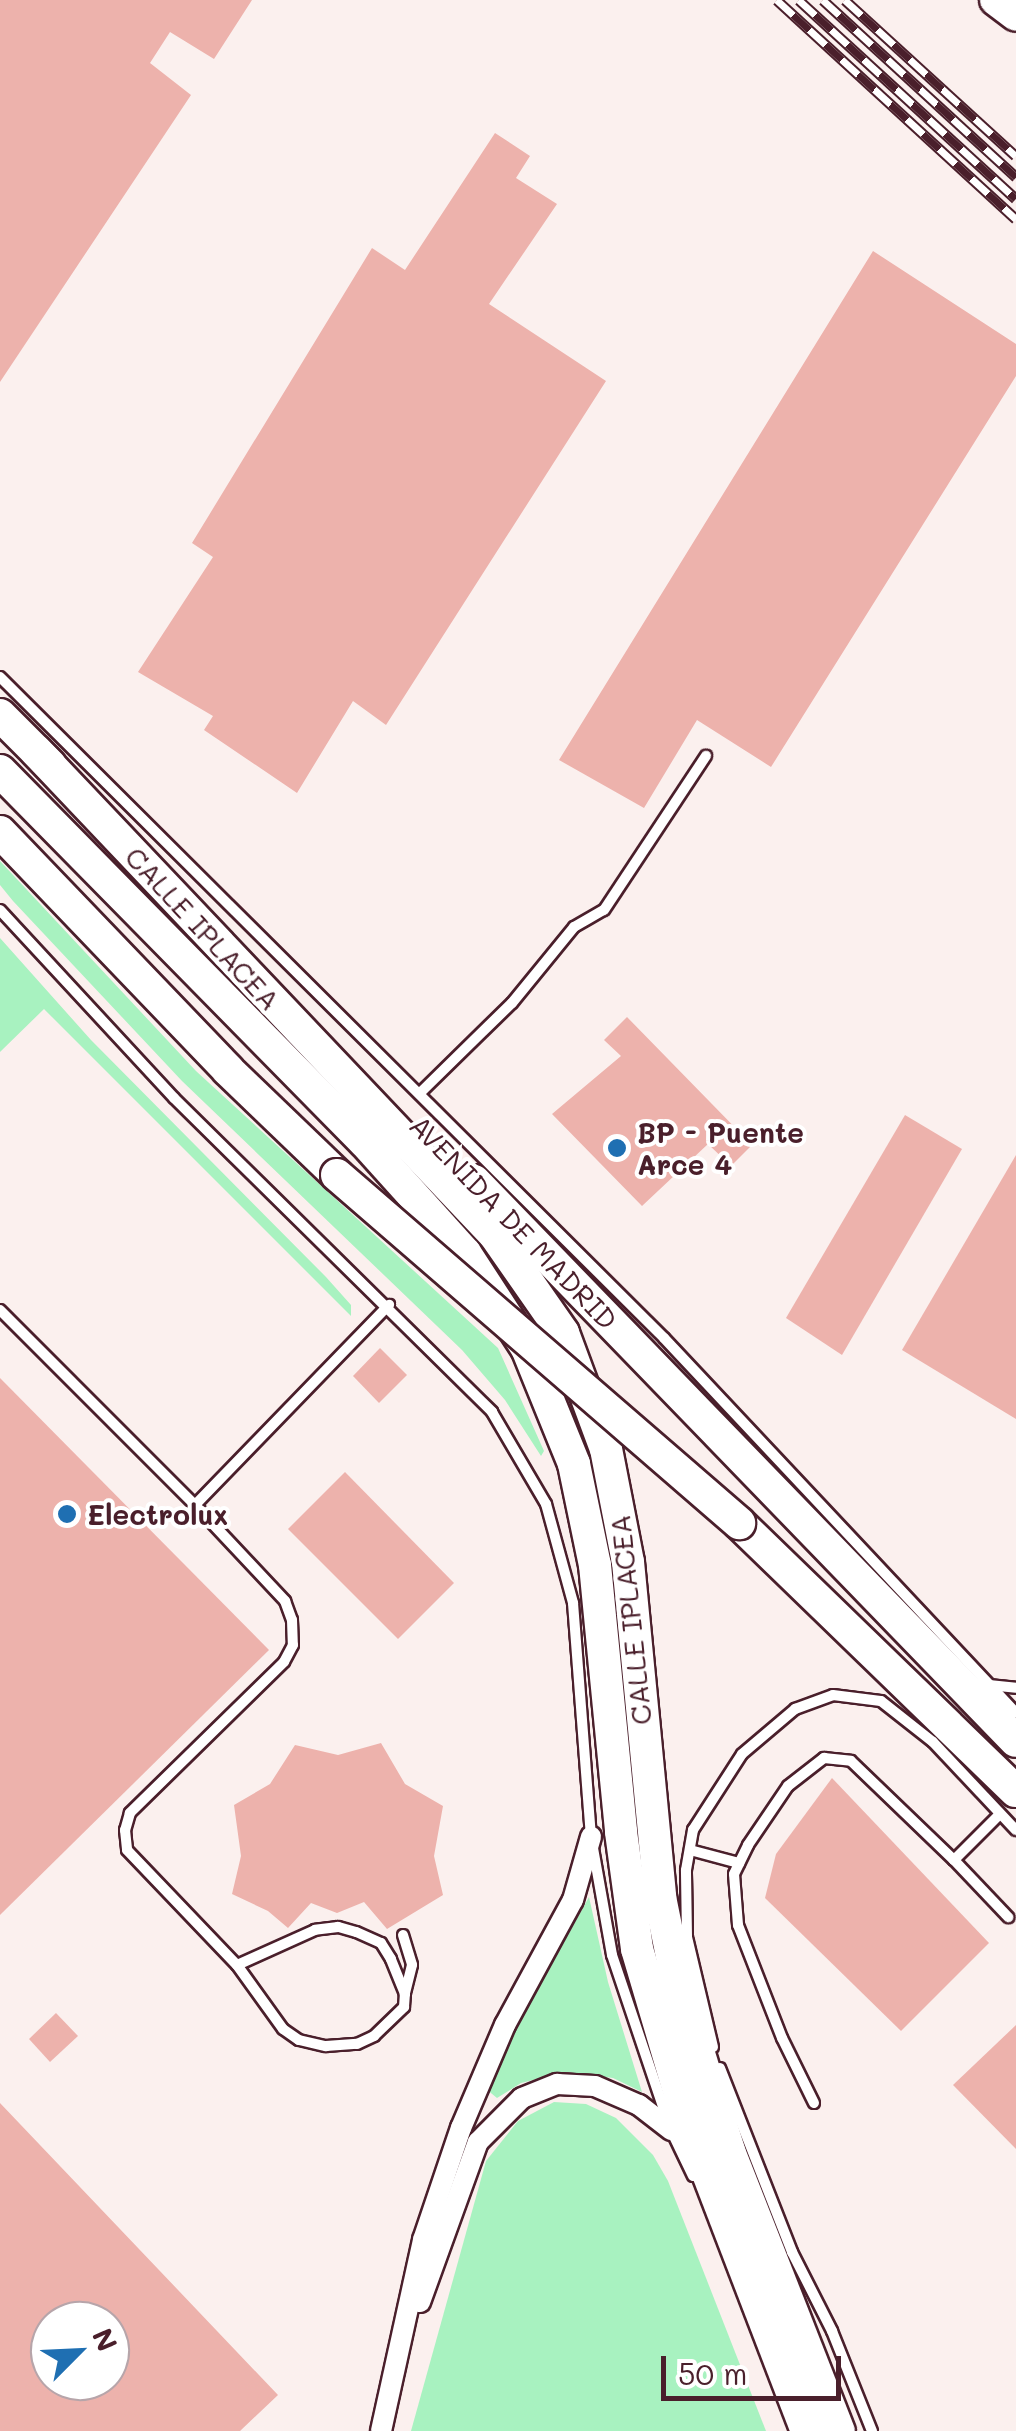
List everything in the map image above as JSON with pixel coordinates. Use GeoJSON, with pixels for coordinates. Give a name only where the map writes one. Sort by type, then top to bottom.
{"type":"FeatureCollection","features":[{"type":"Feature","properties":{"kind":"main road","name":"AVENIDA DE MADRID"},"geometry":{"type":"LineString","coordinates":[[0,715],[299,1002],[1016,1741]]}},
{"type":"Feature","properties":{"kind":"main road","name":"CALLE IPLACEA"},"geometry":{"type":"LineString","coordinates":[[36,751],[495,1235],[563,1333],[606,1449],[628,1562],[654,1848],[678,1986],[730,2151],[839,2431]]}},
{"type":"Feature","properties":{"kind":"main road","name":"CALLE IPLACEA"},"geometry":{"type":"LineString","coordinates":[[0,771],[365,1142],[464,1253],[527,1348],[574,1464],[595,1566],[620,1832],[637,1949],[689,2124],[808,2431]]}},
{"type":"Feature","properties":{"kind":"main road"},"geometry":{"type":"LineString","coordinates":[[5,839],[337,1175],[739,1523],[1008,1803]]}},
{"type":"Feature","properties":{"kind":"street"},"geometry":{"type":"LineString","coordinates":[[995,0],[1016,16]]}},
{"type":"Feature","properties":{"kind":"street"},"geometry":{"type":"LineString","coordinates":[[380,2431],[423,2240],[461,2128],[505,2026],[573,1900],[592,1837]]}},
{"type":"Feature","properties":{"kind":"street"},"geometry":{"type":"LineString","coordinates":[[393,2379],[478,2142],[494,2122],[522,2098],[557,2084],[595,2086],[639,2106],[670,2130]]}},
{"type":"Feature","properties":{"kind":"lane"},"geometry":{"type":"LineString","coordinates":[[0,677],[664,1338],[1016,1713]]}},
{"type":"Feature","properties":{"kind":"lane"},"geometry":{"type":"LineString","coordinates":[[421,1092],[512,1003],[574,927],[604,910],[706,756]]}},
{"type":"Feature","properties":{"kind":"lane"},"geometry":{"type":"LineString","coordinates":[[0,910],[174,1098],[389,1306],[492,1412],[546,1504],[573,1603],[592,1837],[612,1955],[670,2130],[777,2353]]}},
{"type":"Feature","properties":{"kind":"lane"},"geometry":{"type":"LineString","coordinates":[[194,1505],[389,1306]]}},
{"type":"Feature","properties":{"kind":"lane"},"geometry":{"type":"LineString","coordinates":[[0,1310],[285,1600],[292,1620],[293,1645],[284,1662],[130,1813],[125,1830],[128,1850],[237,1965],[284,2029],[299,2040],[326,2046],[357,2044],[393,2021],[404,2006],[412,1965],[403,1934]]}},
{"type":"Feature","properties":{"kind":"lane"},"geometry":{"type":"LineString","coordinates":[[989,1685],[1016,1688]]}},
{"type":"Feature","properties":{"kind":"lane"},"geometry":{"type":"LineString","coordinates":[[872,2431],[832,2330],[792,2252],[718,2062],[687,1936],[693,1830],[742,1754],[795,1709],[833,1695],[880,1700],[1008,1803],[1016,1830]]}},
{"type":"Feature","properties":{"kind":"lane"},"geometry":{"type":"LineString","coordinates":[[814,2104],[782,2038],[738,1925],[734,1874],[788,1786],[824,1758],[850,1760],[1008,1917]]}},
{"type":"Feature","properties":{"kind":"lane"},"geometry":{"type":"LineString","coordinates":[[954,1860],[1008,1803]]}},
{"type":"Feature","properties":{"kind":"lane"},"geometry":{"type":"LineString","coordinates":[[690,1850],[739,1862]]}},
{"type":"Feature","properties":{"kind":"lane"},"geometry":{"type":"LineString","coordinates":[[237,1965],[315,1930],[338,1927],[380,1943],[405,1994]]}},
{"type":"Feature","properties":{"kind":"green space"},"geometry":{"type":"Polygon","coordinates":[[[0,861],[196,1071],[498,1348],[544,1451],[541,1456],[505,1400],[462,1350],[182,1081],[13,901],[0,885],[0,861]]]}},
{"type":"Feature","properties":{"kind":"green space"},"geometry":{"type":"Polygon","coordinates":[[[0,938],[91,1040],[326,1277],[351,1305],[351,1316],[44,1009],[0,1052],[0,938]]]}},
{"type":"Feature","properties":{"kind":"green space"},"geometry":{"type":"Polygon","coordinates":[[[589,1897],[608,1982],[642,2092],[613,2078],[566,2072],[521,2083],[497,2098],[486,2089],[505,2047],[589,1897]]]}},
{"type":"Feature","properties":{"kind":"green space"},"geometry":{"type":"Polygon","coordinates":[[[554,2102],[586,2104],[616,2118],[653,2155],[668,2181],[766,2431],[411,2431],[486,2161],[518,2121],[554,2102]]]}},
{"type":"Feature","properties":{"kind":"building"},"geometry":{"type":"Polygon","coordinates":[[[0,0],[252,0],[214,59],[170,32],[150,63],[191,95],[0,382],[0,0]]]}},
{"type":"Feature","properties":{"kind":"building"},"geometry":{"type":"Polygon","coordinates":[[[495,133],[530,156],[516,178],[557,204],[489,304],[606,381],[386,725],[353,701],[297,793],[204,730],[213,716],[138,672],[213,557],[192,543],[372,248],[405,270],[495,133]]]}},
{"type":"Feature","properties":{"kind":"building"},"geometry":{"type":"Polygon","coordinates":[[[873,251],[1016,344],[1016,376],[771,767],[697,720],[644,808],[559,760],[873,251]]]}},
{"type":"Feature","properties":{"kind":"building"},"geometry":{"type":"Polygon","coordinates":[[[627,1017],[752,1145],[731,1166],[708,1144],[642,1206],[552,1114],[621,1056],[604,1040],[627,1017]]]}},
{"type":"Feature","properties":{"kind":"building"},"geometry":{"type":"Polygon","coordinates":[[[905,1115],[962,1149],[842,1355],[786,1318],[905,1115]]]}},
{"type":"Feature","properties":{"kind":"building"},"geometry":{"type":"Polygon","coordinates":[[[1016,1155],[1016,1419],[902,1350],[1016,1155]]]}},
{"type":"Feature","properties":{"kind":"building"},"geometry":{"type":"Polygon","coordinates":[[[380,1348],[407,1375],[379,1403],[353,1376],[380,1348]]]}},
{"type":"Feature","properties":{"kind":"building","name":"Electrolux"},"geometry":{"type":"Polygon","coordinates":[[[0,1378],[269,1650],[0,1915],[0,1378]]]}},
{"type":"Feature","properties":{"kind":"building"},"geometry":{"type":"Polygon","coordinates":[[[345,1472],[454,1583],[398,1639],[288,1529],[345,1472]]]}},
{"type":"Feature","properties":{"kind":"building"},"geometry":{"type":"Polygon","coordinates":[[[381,1743],[405,1784],[443,1806],[434,1856],[443,1895],[387,1929],[364,1902],[337,1913],[311,1903],[288,1928],[268,1911],[232,1894],[241,1856],[234,1805],[270,1784],[295,1745],[338,1755],[381,1743]]]}},
{"type":"Feature","properties":{"kind":"building"},"geometry":{"type":"Polygon","coordinates":[[[832,1778],[989,1943],[901,2031],[765,1898],[776,1854],[832,1778]]]}},
{"type":"Feature","properties":{"kind":"building"},"geometry":{"type":"Polygon","coordinates":[[[56,2013],[78,2036],[50,2062],[29,2039],[56,2013]]]}},
{"type":"Feature","properties":{"kind":"building"},"geometry":{"type":"Polygon","coordinates":[[[1016,2025],[1016,2149],[953,2085],[1016,2025]]]}},
{"type":"Feature","properties":{"kind":"building"},"geometry":{"type":"Polygon","coordinates":[[[0,2103],[278,2395],[240,2431],[0,2431],[0,2103]]]}},
{"type":"Feature","properties":{"kind":"railway"},"geometry":{"type":"LineString","coordinates":[[777,0],[1016,219]]}},
{"type":"Feature","properties":{"kind":"railway"},"geometry":{"type":"LineString","coordinates":[[799,0],[1016,199]]}},
{"type":"Feature","properties":{"kind":"railway"},"geometry":{"type":"LineString","coordinates":[[823,0],[1016,177]]}},
{"type":"Feature","properties":{"kind":"railway"},"geometry":{"type":"LineString","coordinates":[[845,0],[1016,156]]}},
{"type":"Feature","properties":{"kind":"place","name":"BP - Puente Arce 4"},"geometry":{"type":"Point","coordinates":[617,1148]}},
{"type":"Feature","properties":{"kind":"place","name":"Electrolux"},"geometry":{"type":"Point","coordinates":[67,1514]}}]}
